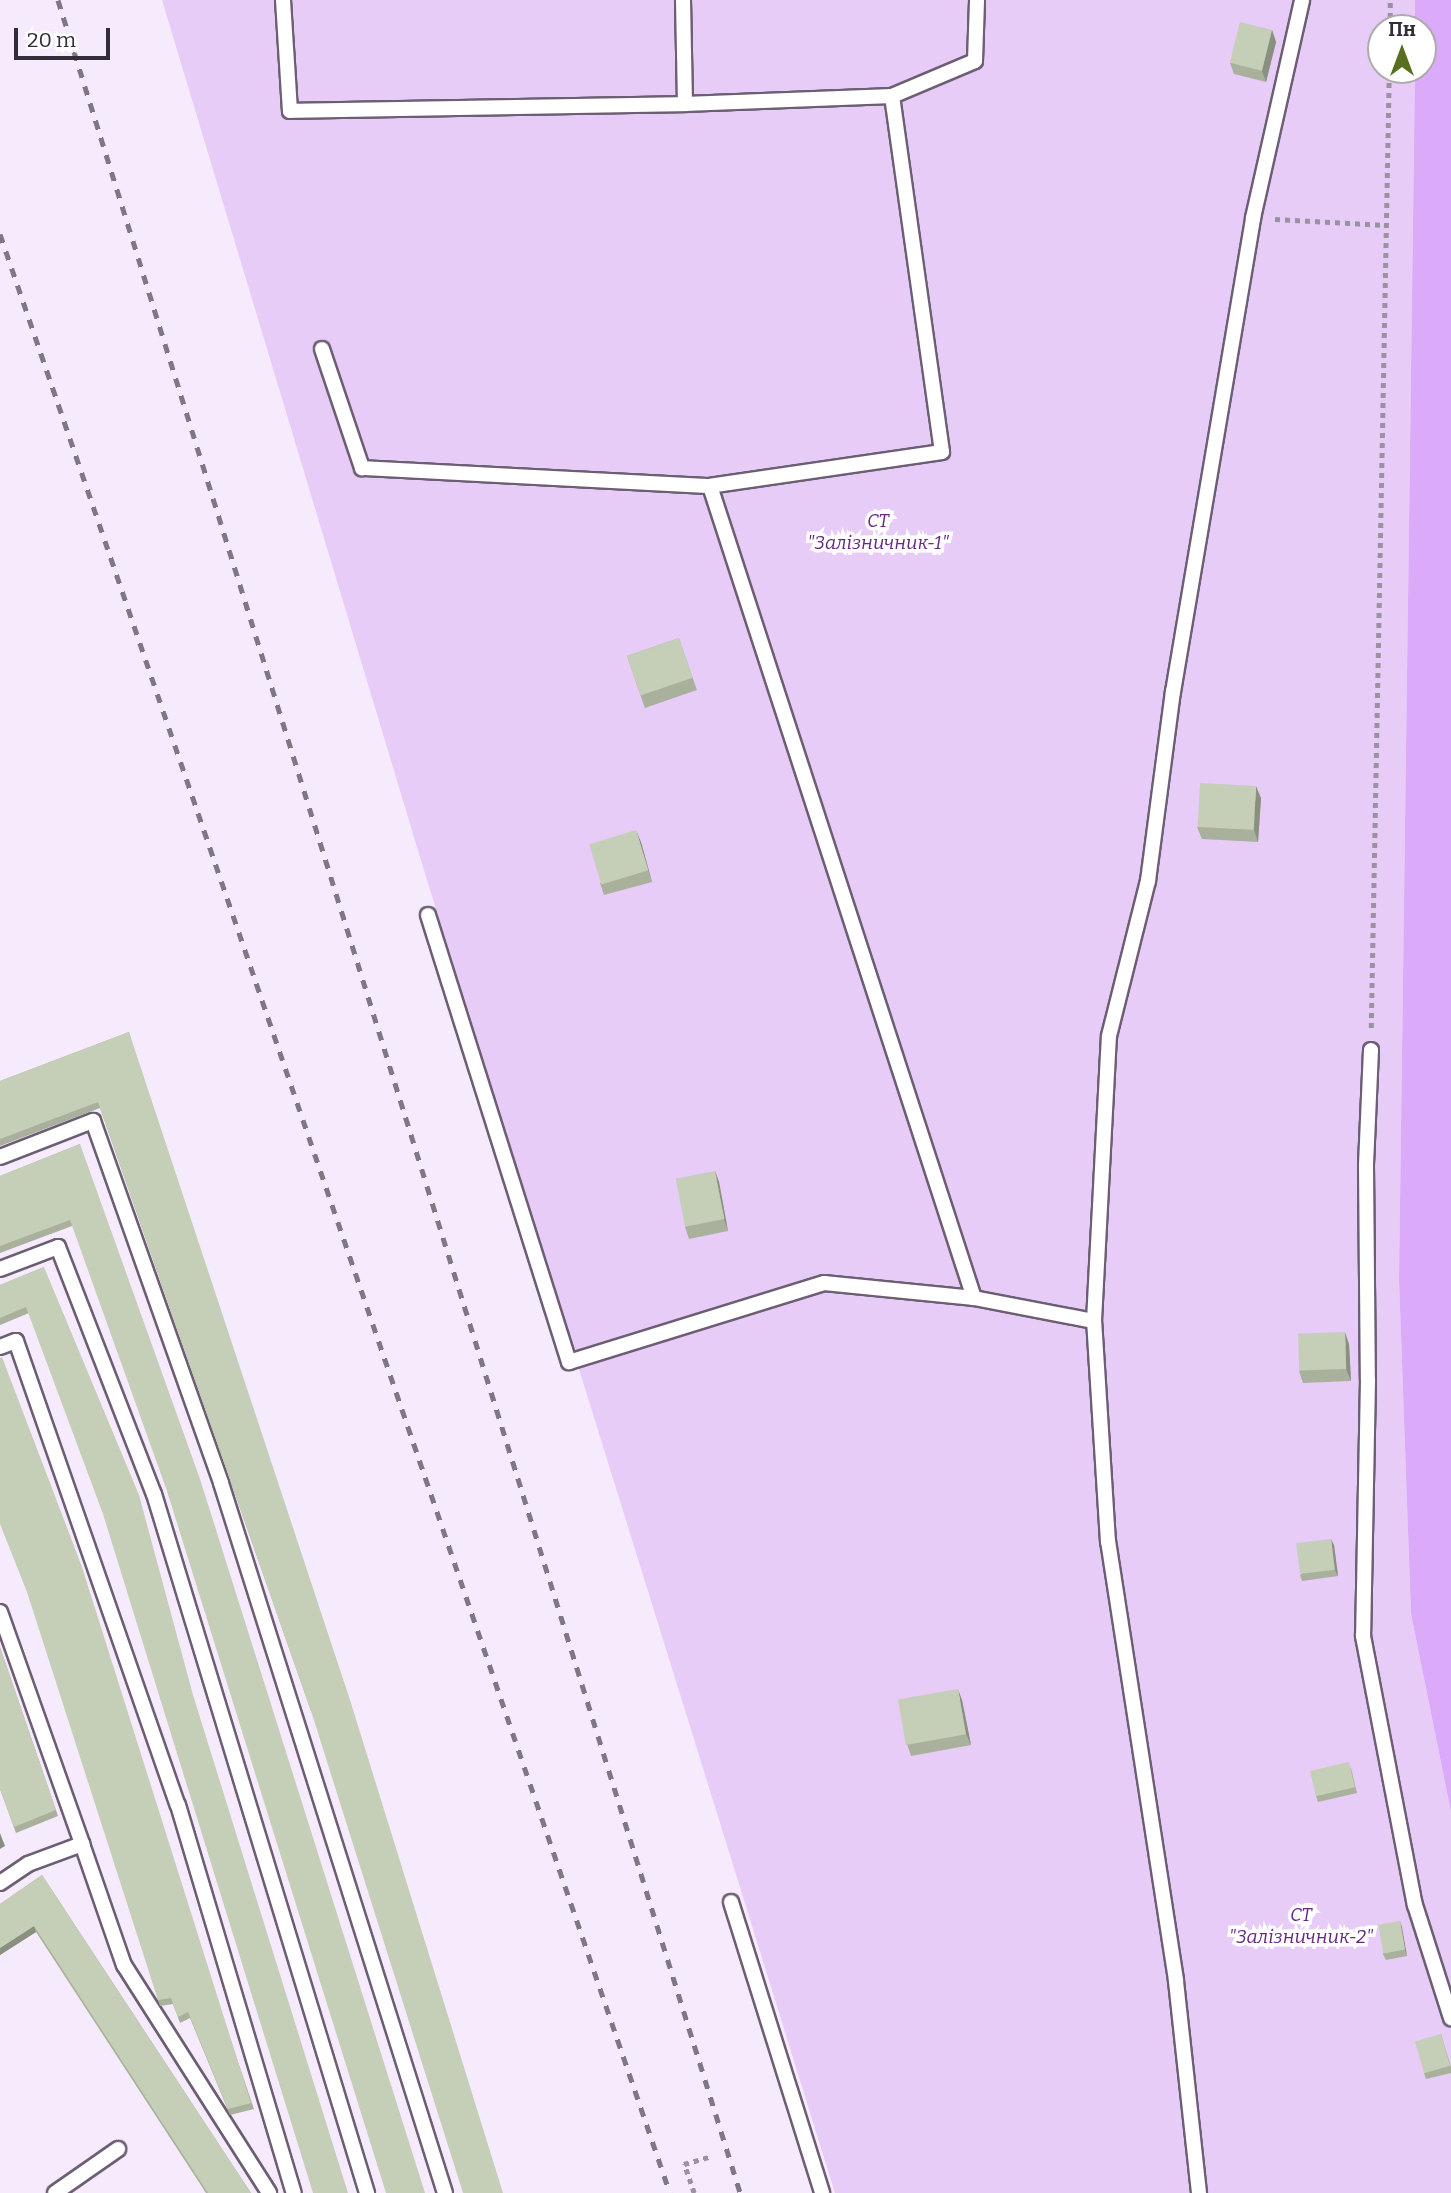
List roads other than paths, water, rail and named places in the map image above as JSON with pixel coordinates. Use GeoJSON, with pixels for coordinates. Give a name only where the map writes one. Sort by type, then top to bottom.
{"type":"FeatureCollection","features":[{"type":"Feature","properties":{"kind":"lane"},"geometry":{"type":"LineString","coordinates":[[283,0],[290,111],[685,104],[892,96],[975,61],[977,0]]}},
{"type":"Feature","properties":{"kind":"lane"},"geometry":{"type":"LineString","coordinates":[[684,0],[685,104]]}},
{"type":"Feature","properties":{"kind":"lane"},"geometry":{"type":"LineString","coordinates":[[1199,2193],[1176,1980],[1108,1542],[1094,1321],[1109,1036],[1148,881],[1173,692],[1253,218],[1303,0]]}},
{"type":"Feature","properties":{"kind":"lane"},"geometry":{"type":"LineString","coordinates":[[322,349],[362,468],[710,485],[942,452],[892,96]]}},
{"type":"Feature","properties":{"kind":"lane"},"geometry":{"type":"LineString","coordinates":[[710,485],[974,1298]]}},
{"type":"Feature","properties":{"kind":"lane"},"geometry":{"type":"LineString","coordinates":[[428,915],[569,1362],[824,1283],[974,1298],[1094,1321]]}},
{"type":"Feature","properties":{"kind":"lane"},"geometry":{"type":"LineString","coordinates":[[1371,1050],[1366,1166],[1368,1380],[1363,1636],[1415,1905],[1451,2018]]}},
{"type":"Feature","properties":{"kind":"lane"},"geometry":{"type":"LineString","coordinates":[[0,1157],[93,1121],[221,1483],[444,2193]]}},
{"type":"Feature","properties":{"kind":"lane"},"geometry":{"type":"LineString","coordinates":[[0,1269],[58,1247],[154,1494],[367,2193]]}},
{"type":"Feature","properties":{"kind":"lane"},"geometry":{"type":"LineString","coordinates":[[0,1347],[16,1341],[178,1805],[294,2193]]}},
{"type":"Feature","properties":{"kind":"lane"},"geometry":{"type":"LineString","coordinates":[[0,1612],[124,1965],[268,2193]]}},
{"type":"Feature","properties":{"kind":"lane"},"geometry":{"type":"LineString","coordinates":[[0,1883],[28,1864],[82,1844]]}},
{"type":"Feature","properties":{"kind":"lane"},"geometry":{"type":"LineString","coordinates":[[731,1902],[822,2193]]}},
{"type":"Feature","properties":{"kind":"lane"},"geometry":{"type":"LineString","coordinates":[[55,2193],[118,2148]]}},
{"type":"Feature","properties":{"kind":"railway"},"geometry":{"type":"LineString","coordinates":[[58,0],[740,2193]]}},
{"type":"Feature","properties":{"kind":"railway"},"geometry":{"type":"LineString","coordinates":[[0,234],[670,2193]]}},
{"type":"Feature","properties":{"kind":"park label","name":"СТ \"Залізничник-1\""},"geometry":{"type":"Point","coordinates":[878,532]}},
{"type":"Feature","properties":{"kind":"park label","name":"СТ \"Залізничник-2\""},"geometry":{"type":"Point","coordinates":[1301,1926]}}]}
